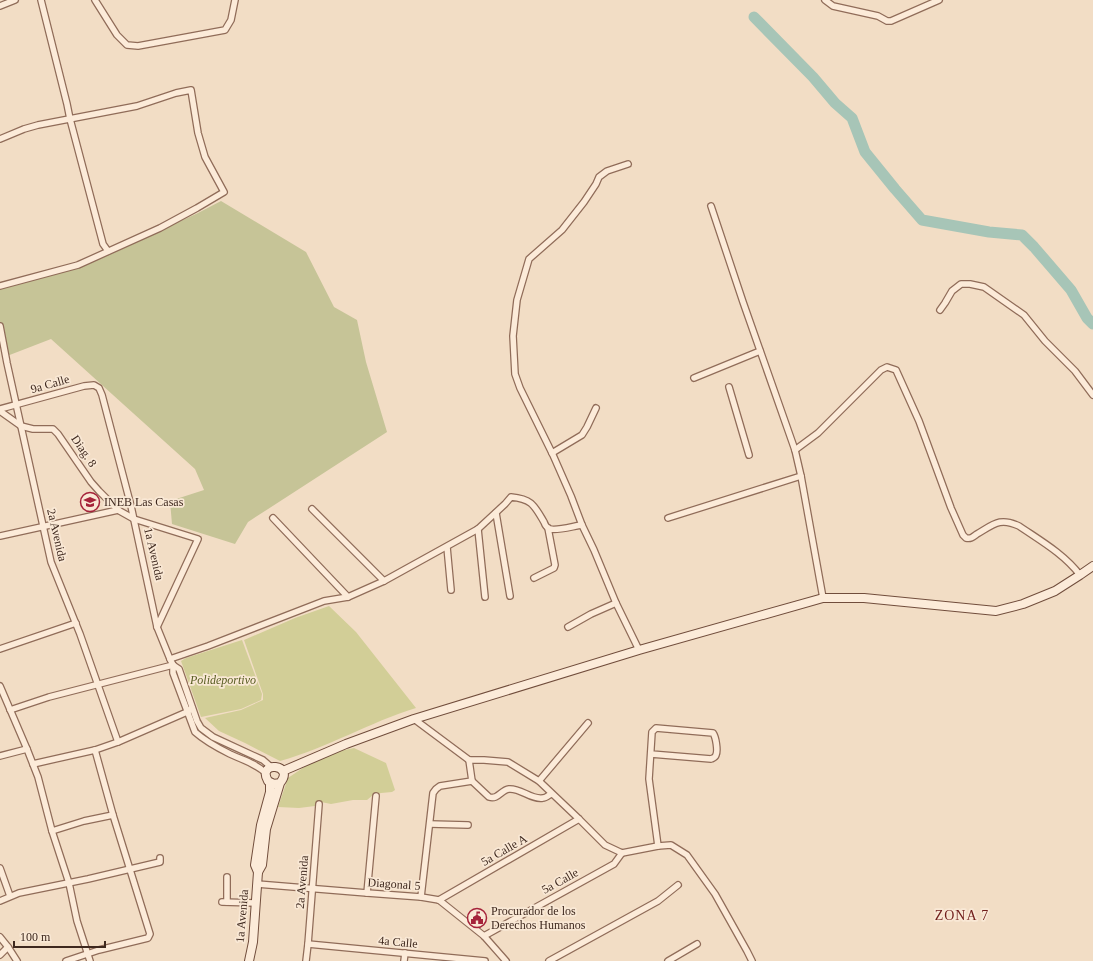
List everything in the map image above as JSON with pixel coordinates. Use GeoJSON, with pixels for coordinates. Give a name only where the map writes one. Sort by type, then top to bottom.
{"type":"FeatureCollection","features":[{"type":"Feature","properties":{"kind":"main road"},"geometry":{"type":"LineString","coordinates":[[283,771],[346,744],[414,719],[639,650],[823,598],[864,598],[996,611],[1023,604],[1055,591],[1093,566]]}},
{"type":"Feature","properties":{"kind":"main road"},"geometry":{"type":"LineString","coordinates":[[278,767],[283,771],[283,777],[280,782],[274,784],[270,783],[266,779],[268,770],[278,767]]}},
{"type":"Feature","properties":{"kind":"main road","name":"1a Avenida"},"geometry":{"type":"LineString","coordinates":[[258,872],[262,865],[266,829],[280,782]]}},
{"type":"Feature","properties":{"kind":"main road","name":"1a Avenida"},"geometry":{"type":"LineString","coordinates":[[248,961],[252,942],[256,904],[258,872],[256,865],[261,825],[270,792],[270,783]]}},
{"type":"Feature","properties":{"kind":"street"},"geometry":{"type":"LineString","coordinates":[[0,6],[15,0]]}},
{"type":"Feature","properties":{"kind":"street"},"geometry":{"type":"LineString","coordinates":[[41,0],[103,244],[108,251]]}},
{"type":"Feature","properties":{"kind":"street"},"geometry":{"type":"LineString","coordinates":[[95,0],[117,36],[127,45],[138,46],[225,30],[231,20],[235,0]]}},
{"type":"Feature","properties":{"kind":"street"},"geometry":{"type":"LineString","coordinates":[[825,0],[833,6],[878,16],[887,21],[891,21],[939,0]]}},
{"type":"Feature","properties":{"kind":"street"},"geometry":{"type":"LineString","coordinates":[[0,139],[24,129],[137,106],[176,93],[191,90],[198,132],[205,157],[224,192],[160,228],[78,265],[0,286]]}},
{"type":"Feature","properties":{"kind":"street"},"geometry":{"type":"LineString","coordinates":[[628,164],[607,171],[599,177],[584,202],[562,230],[530,260],[517,300],[512,336],[515,374],[520,388],[552,453],[616,603],[639,650]]}},
{"type":"Feature","properties":{"kind":"street"},"geometry":{"type":"LineString","coordinates":[[711,206],[795,450],[823,598]]}},
{"type":"Feature","properties":{"kind":"street"},"geometry":{"type":"LineString","coordinates":[[940,310],[946,303],[952,291],[961,284],[984,287],[1024,315],[1045,341],[1075,371],[1093,394]]}},
{"type":"Feature","properties":{"kind":"street","name":"2a Avenida"},"geometry":{"type":"LineString","coordinates":[[0,326],[51,562],[76,623],[118,742]]}},
{"type":"Feature","properties":{"kind":"street"},"geometry":{"type":"LineString","coordinates":[[694,378],[760,351]]}},
{"type":"Feature","properties":{"kind":"street"},"geometry":{"type":"LineString","coordinates":[[795,450],[818,433],[881,370],[887,367],[896,370],[919,421],[951,508],[963,535],[970,539],[994,524],[1000,522],[1013,523],[1059,554],[1073,566],[1080,575]]}},
{"type":"Feature","properties":{"kind":"street","name":"9a Calle"},"geometry":{"type":"LineString","coordinates":[[0,410],[84,386],[94,385],[99,388],[102,395]]}},
{"type":"Feature","properties":{"kind":"street"},"geometry":{"type":"LineString","coordinates":[[729,387],[749,455]]}},
{"type":"Feature","properties":{"kind":"street","name":"1a Avenida"},"geometry":{"type":"LineString","coordinates":[[102,395],[123,472],[157,627],[173,665],[173,673],[190,710],[201,728],[213,737],[263,760],[268,770]]}},
{"type":"Feature","properties":{"kind":"street"},"geometry":{"type":"LineString","coordinates":[[552,453],[582,434],[596,408]]}},
{"type":"Feature","properties":{"kind":"street"},"geometry":{"type":"LineString","coordinates":[[0,410],[21,426]]}},
{"type":"Feature","properties":{"kind":"street","name":"Diag. 8"},"geometry":{"type":"LineString","coordinates":[[21,426],[33,429],[53,430],[58,434],[91,482],[118,510],[134,519],[198,539],[157,627]]}},
{"type":"Feature","properties":{"kind":"street"},"geometry":{"type":"LineString","coordinates":[[668,518],[801,476]]}},
{"type":"Feature","properties":{"kind":"street"},"geometry":{"type":"LineString","coordinates":[[170,659],[324,602],[348,597],[384,581],[478,529],[505,504],[511,496],[525,499],[534,506],[548,528],[555,565],[554,568],[534,578]]}},
{"type":"Feature","properties":{"kind":"street"},"geometry":{"type":"LineString","coordinates":[[0,536],[118,510]]}},
{"type":"Feature","properties":{"kind":"street"},"geometry":{"type":"LineString","coordinates":[[312,510],[384,581]]}},
{"type":"Feature","properties":{"kind":"street"},"geometry":{"type":"LineString","coordinates":[[496,513],[510,596]]}},
{"type":"Feature","properties":{"kind":"street"},"geometry":{"type":"LineString","coordinates":[[273,518],[348,597]]}},
{"type":"Feature","properties":{"kind":"street"},"geometry":{"type":"LineString","coordinates":[[548,528],[555,530],[582,525]]}},
{"type":"Feature","properties":{"kind":"street"},"geometry":{"type":"LineString","coordinates":[[478,529],[485,597]]}},
{"type":"Feature","properties":{"kind":"street"},"geometry":{"type":"LineString","coordinates":[[447,547],[451,590]]}},
{"type":"Feature","properties":{"kind":"street"},"geometry":{"type":"LineString","coordinates":[[568,627],[590,614],[616,603]]}},
{"type":"Feature","properties":{"kind":"street"},"geometry":{"type":"LineString","coordinates":[[0,649],[76,623]]}},
{"type":"Feature","properties":{"kind":"street"},"geometry":{"type":"LineString","coordinates":[[10,710],[49,697],[173,665]]}},
{"type":"Feature","properties":{"kind":"street"},"geometry":{"type":"LineString","coordinates":[[0,686],[33,764],[52,831],[69,883],[77,921],[90,961]]}},
{"type":"Feature","properties":{"kind":"street"},"geometry":{"type":"LineString","coordinates":[[33,764],[96,750],[118,742],[190,710]]}},
{"type":"Feature","properties":{"kind":"street"},"geometry":{"type":"LineString","coordinates":[[414,719],[468,760],[508,762],[539,781],[605,845],[622,853],[671,845],[687,855],[714,894],[741,942],[748,951],[752,961]]}},
{"type":"Feature","properties":{"kind":"street"},"geometry":{"type":"LineString","coordinates":[[539,781],[588,723]]}},
{"type":"Feature","properties":{"kind":"street"},"geometry":{"type":"LineString","coordinates":[[651,754],[711,759],[716,755],[716,736],[713,733],[656,728],[652,732],[649,779],[658,846]]}},
{"type":"Feature","properties":{"kind":"street"},"geometry":{"type":"LineString","coordinates":[[0,756],[27,749]]}},
{"type":"Feature","properties":{"kind":"street"},"geometry":{"type":"LineString","coordinates":[[66,961],[148,938],[150,934],[129,870],[96,750]]}},
{"type":"Feature","properties":{"kind":"street"},"geometry":{"type":"LineString","coordinates":[[468,760],[472,781],[489,797],[495,798],[507,789],[515,789],[534,797],[542,798],[552,794]]}},
{"type":"Feature","properties":{"kind":"street"},"geometry":{"type":"LineString","coordinates":[[421,896],[433,793],[440,786],[472,781]]}},
{"type":"Feature","properties":{"kind":"street"},"geometry":{"type":"LineString","coordinates":[[367,893],[376,796]]}},
{"type":"Feature","properties":{"kind":"street","name":"2a Avenida"},"geometry":{"type":"LineString","coordinates":[[306,961],[320,804]]}},
{"type":"Feature","properties":{"kind":"street"},"geometry":{"type":"LineString","coordinates":[[52,831],[84,821],[113,815]]}},
{"type":"Feature","properties":{"kind":"street","name":"5a Calle A"},"geometry":{"type":"LineString","coordinates":[[439,900],[579,819]]}},
{"type":"Feature","properties":{"kind":"street"},"geometry":{"type":"LineString","coordinates":[[430,824],[468,825]]}},
{"type":"Feature","properties":{"kind":"street","name":"5a Calle"},"geometry":{"type":"LineString","coordinates":[[484,936],[614,864],[622,853]]}},
{"type":"Feature","properties":{"kind":"street"},"geometry":{"type":"LineString","coordinates":[[0,900],[19,893],[160,862],[160,858]]}},
{"type":"Feature","properties":{"kind":"street"},"geometry":{"type":"LineString","coordinates":[[0,868],[10,896]]}},
{"type":"Feature","properties":{"kind":"street"},"geometry":{"type":"LineString","coordinates":[[227,877],[225,902],[256,904]]}},
{"type":"Feature","properties":{"kind":"street","name":"Diagonal 5"},"geometry":{"type":"LineString","coordinates":[[257,884],[421,896],[439,900],[484,936],[506,961]]}},
{"type":"Feature","properties":{"kind":"street"},"geometry":{"type":"LineString","coordinates":[[549,961],[658,901],[678,885]]}},
{"type":"Feature","properties":{"kind":"street"},"geometry":{"type":"LineString","coordinates":[[0,938],[17,961]]}},
{"type":"Feature","properties":{"kind":"street","name":"4a Calle"},"geometry":{"type":"LineString","coordinates":[[308,944],[485,961]]}},
{"type":"Feature","properties":{"kind":"street"},"geometry":{"type":"LineString","coordinates":[[668,961],[697,944]]}},
{"type":"Feature","properties":{"kind":"street"},"geometry":{"type":"LineString","coordinates":[[0,955],[8,947]]}},
{"type":"Feature","properties":{"kind":"street"},"geometry":{"type":"LineString","coordinates":[[404,961],[405,953]]}},
{"type":"Feature","properties":{"kind":"green space"},"geometry":{"type":"Polygon","coordinates":[[[329,606],[356,632],[416,708],[382,720],[315,749],[280,761],[219,731],[205,718],[241,710],[263,700],[263,694],[244,640],[295,618],[329,606]]]}},
{"type":"Feature","properties":{"kind":"green space","name":"Polideportivo"},"geometry":{"type":"Polygon","coordinates":[[[242,640],[262,694],[261,700],[241,709],[201,717],[181,661],[186,658],[242,640]]]}},
{"type":"Feature","properties":{"kind":"green space"},"geometry":{"type":"Polygon","coordinates":[[[354,748],[386,763],[395,790],[392,792],[373,795],[367,800],[353,800],[331,804],[321,802],[315,806],[299,808],[278,807],[288,778],[310,763],[335,752],[354,748]]]}},
{"type":"Feature","properties":{"kind":"shaded area"},"geometry":{"type":"Polygon","coordinates":[[[221,201],[306,252],[334,307],[357,320],[366,362],[387,432],[248,522],[235,544],[172,524],[170,501],[204,490],[195,469],[51,339],[7,356],[0,327],[0,289],[72,269],[118,250],[221,201]]]}},
{"type":"Feature","properties":{"kind":"waterway"},"geometry":{"type":"LineString","coordinates":[[754,17],[813,77],[835,103],[852,118],[865,152],[922,220],[989,232],[1022,235],[1071,290],[1087,318],[1093,324]]}},
{"type":"Feature","properties":{"kind":"place","name":"INEB Las Casas"},"geometry":{"type":"Point","coordinates":[90,502]}},
{"type":"Feature","properties":{"kind":"place","name":"Procurador de los Derechos Humanos"},"geometry":{"type":"Point","coordinates":[477,918]}},
{"type":"Feature","properties":{"kind":"district","name":"ZONA 7"},"geometry":{"type":"Point","coordinates":[962,915]}}]}
